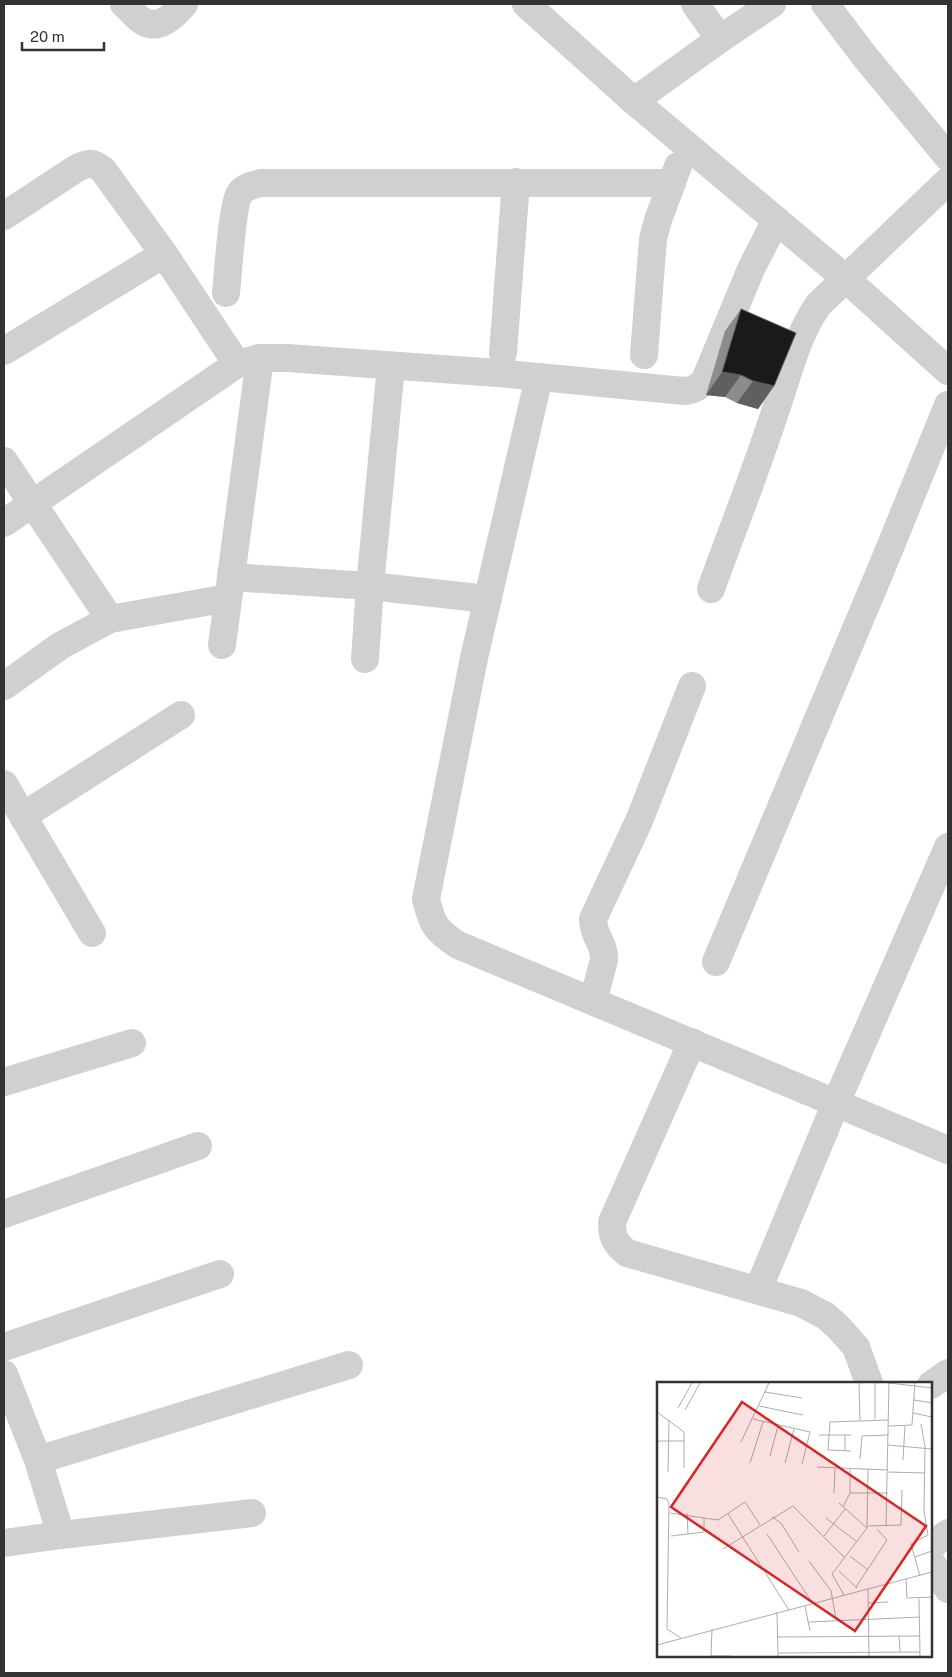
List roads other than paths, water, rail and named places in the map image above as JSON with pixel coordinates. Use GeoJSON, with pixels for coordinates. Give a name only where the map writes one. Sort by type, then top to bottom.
{"type":"FeatureCollection","features":[{"type":"Feature","properties":{"kind":"street"},"geometry":{"type":"LineString","coordinates":[[124,4],[142,21],[152,24],[163,22],[173,16],[184,4]]}},
{"type":"Feature","properties":{"kind":"street"},"geometry":{"type":"LineString","coordinates":[[526,4],[686,146],[845,278],[948,371]]}},
{"type":"Feature","properties":{"kind":"street"},"geometry":{"type":"LineString","coordinates":[[695,4],[720,38]]}},
{"type":"Feature","properties":{"kind":"street"},"geometry":{"type":"LineString","coordinates":[[634,101],[720,38],[772,4]]}},
{"type":"Feature","properties":{"kind":"street"},"geometry":{"type":"LineString","coordinates":[[824,4],[948,157]]}},
{"type":"Feature","properties":{"kind":"street"},"geometry":{"type":"LineString","coordinates":[[644,355],[653,239],[658,220],[686,146]]}},
{"type":"Feature","properties":{"kind":"street"},"geometry":{"type":"LineString","coordinates":[[4,216],[77,168],[86,164],[93,164],[103,170],[164,254],[248,361],[230,587],[222,645]]}},
{"type":"Feature","properties":{"kind":"street"},"geometry":{"type":"LineString","coordinates":[[711,589],[777,406],[795,348],[806,323],[818,304],[948,181]]}},
{"type":"Feature","properties":{"kind":"street"},"geometry":{"type":"LineString","coordinates":[[503,352],[516,182]]}},
{"type":"Feature","properties":{"kind":"street"},"geometry":{"type":"LineString","coordinates":[[226,293],[235,209],[240,193],[248,187],[261,184],[672,182]]}},
{"type":"Feature","properties":{"kind":"street"},"geometry":{"type":"LineString","coordinates":[[4,523],[248,361],[287,358],[498,373],[684,391],[693,390],[699,387],[705,380],[751,269],[776,220]]}},
{"type":"Feature","properties":{"kind":"street"},"geometry":{"type":"LineString","coordinates":[[4,351],[164,254]]}},
{"type":"Feature","properties":{"kind":"street"},"geometry":{"type":"LineString","coordinates":[[365,659],[391,366]]}},
{"type":"Feature","properties":{"kind":"street"},"geometry":{"type":"LineString","coordinates":[[538,377],[488,599],[426,898],[431,920],[442,935],[458,945],[948,1150]]}},
{"type":"Feature","properties":{"kind":"street"},"geometry":{"type":"LineString","coordinates":[[716,962],[948,405]]}},
{"type":"Feature","properties":{"kind":"street"},"geometry":{"type":"LineString","coordinates":[[4,461],[31,504],[110,619]]}},
{"type":"Feature","properties":{"kind":"street"},"geometry":{"type":"LineString","coordinates":[[4,686],[60,646],[110,619],[230,587],[370,586],[488,599]]}},
{"type":"Feature","properties":{"kind":"street"},"geometry":{"type":"LineString","coordinates":[[593,1001],[605,953],[595,934],[593,919],[639,821],[692,686]]}},
{"type":"Feature","properties":{"kind":"street"},"geometry":{"type":"LineString","coordinates":[[23,816],[181,715]]}},
{"type":"Feature","properties":{"kind":"street"},"geometry":{"type":"LineString","coordinates":[[4,784],[92,933]]}},
{"type":"Feature","properties":{"kind":"street"},"geometry":{"type":"LineString","coordinates":[[758,1290],[836,1103],[948,847]]}},
{"type":"Feature","properties":{"kind":"street"},"geometry":{"type":"LineString","coordinates":[[692,1042],[612,1222],[612,1235],[619,1246],[627,1253],[801,1303],[826,1316],[856,1347],[869,1382]]}},
{"type":"Feature","properties":{"kind":"street"},"geometry":{"type":"LineString","coordinates":[[4,1082],[132,1043]]}},
{"type":"Feature","properties":{"kind":"street"},"geometry":{"type":"LineString","coordinates":[[4,1214],[198,1146]]}},
{"type":"Feature","properties":{"kind":"street"},"geometry":{"type":"LineString","coordinates":[[4,1348],[220,1274]]}},
{"type":"Feature","properties":{"kind":"street"},"geometry":{"type":"LineString","coordinates":[[38,1460],[349,1365]]}},
{"type":"Feature","properties":{"kind":"street"},"geometry":{"type":"LineString","coordinates":[[932,1384],[948,1373]]}},
{"type":"Feature","properties":{"kind":"street"},"geometry":{"type":"LineString","coordinates":[[4,1374],[38,1460],[61,1534]]}},
{"type":"Feature","properties":{"kind":"street"},"geometry":{"type":"LineString","coordinates":[[4,1543],[61,1534],[252,1513]]}},
{"type":"Feature","properties":{"kind":"street"},"geometry":{"type":"LineString","coordinates":[[932,1545],[948,1533]]}},
{"type":"Feature","properties":{"kind":"street"},"geometry":{"type":"LineString","coordinates":[[932,1564],[948,1589]]}}]}
